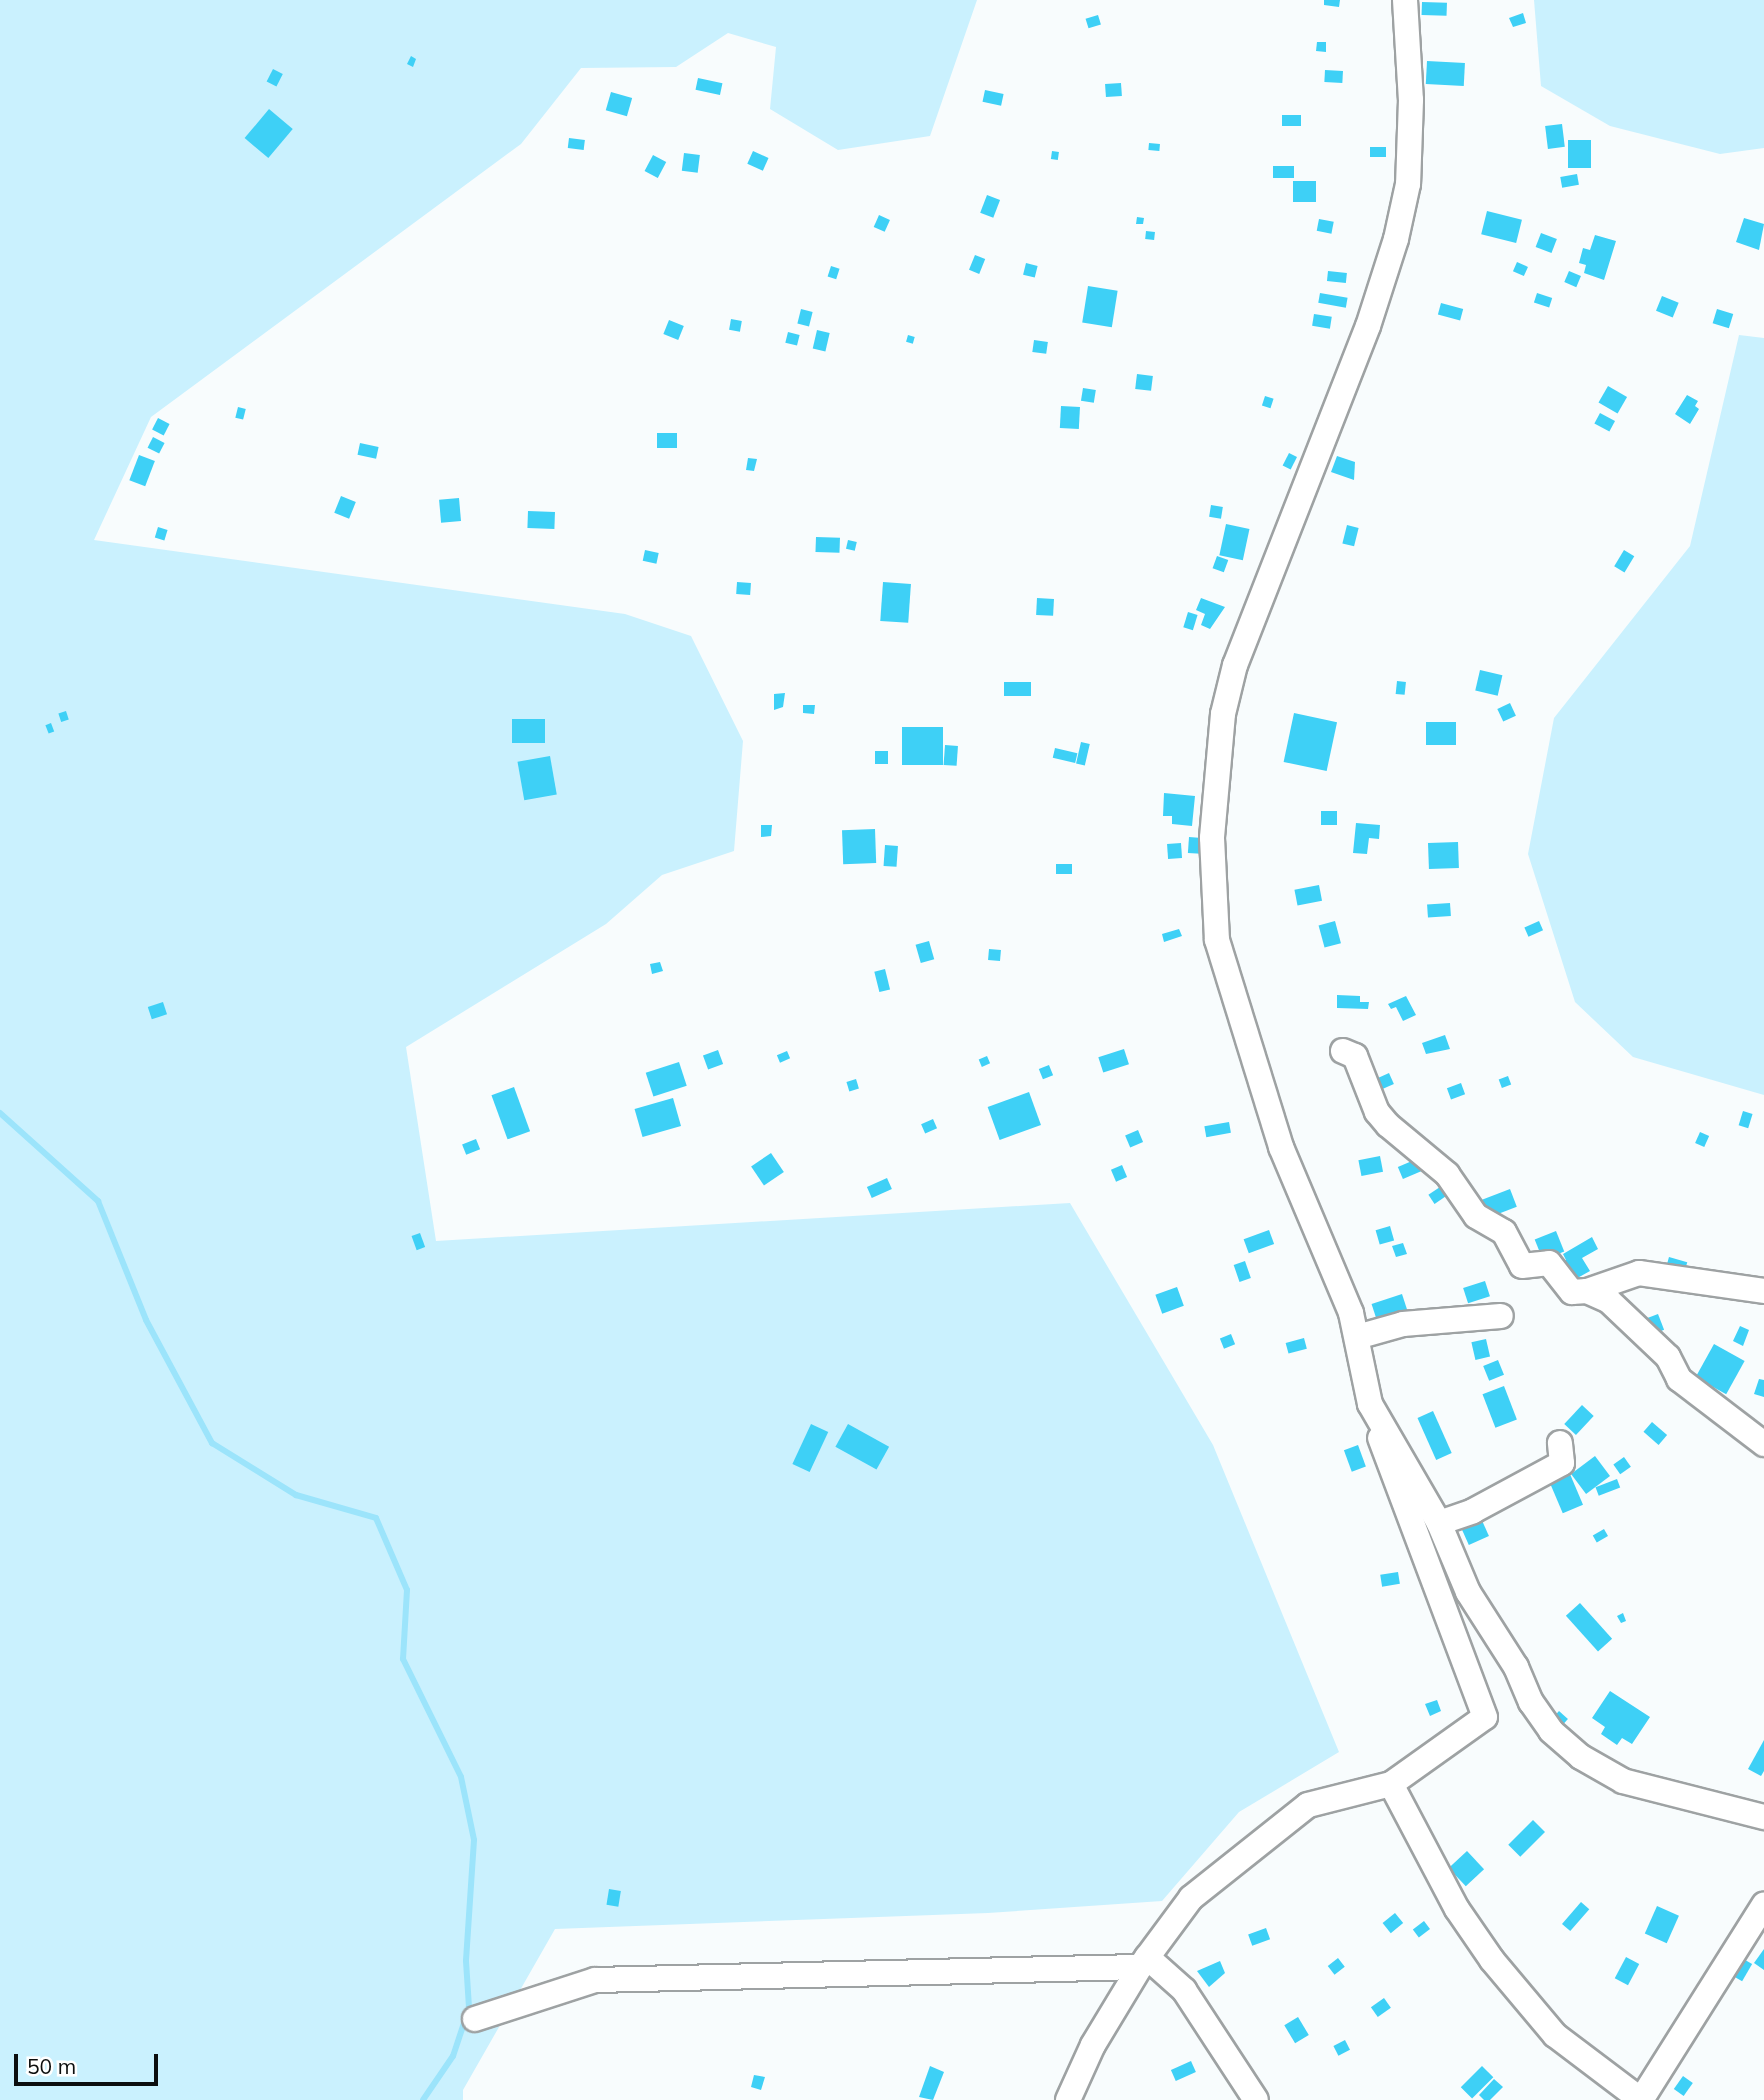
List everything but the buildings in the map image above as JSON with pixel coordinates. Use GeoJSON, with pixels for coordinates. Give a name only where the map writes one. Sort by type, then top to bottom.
{"type":"FeatureCollection","features":[{"type":"Feature","properties":{"kind":"street"},"geometry":{"type":"LineString","coordinates":[[1068,2100],[1093,2045],[1143,1962],[1191,1898],[1308,1805],[1391,1784],[1485,1717],[1393,1480],[1370,1404],[1357,1336],[1335,1267],[1280,1147],[1248,1053],[1217,940],[1212,838],[1223,714],[1235,665],[1368,326],[1396,239],[1408,184],[1411,100],[1405,0]]}},
{"type":"Feature","properties":{"kind":"street"},"geometry":{"type":"LineString","coordinates":[[1343,1051],[1355,1056],[1377,1112],[1388,1125],[1447,1174],[1476,1216],[1504,1232],[1522,1266],[1549,1263],[1572,1292],[1587,1291],[1639,1273],[1764,1291]]}},
{"type":"Feature","properties":{"kind":"street"},"geometry":{"type":"LineString","coordinates":[[1587,1291],[1609,1301],[1668,1357],[1679,1379],[1764,1444]]}},
{"type":"Feature","properties":{"kind":"street"},"geometry":{"type":"LineString","coordinates":[[1357,1336],[1403,1324],[1501,1316]]}},
{"type":"Feature","properties":{"kind":"street"},"geometry":{"type":"LineString","coordinates":[[1370,1404],[1440,1523],[1468,1592],[1551,1731],[1581,1757],[1623,1781],[1764,1817]]}},
{"type":"Feature","properties":{"kind":"street"},"geometry":{"type":"LineString","coordinates":[[1440,1523],[1473,1511],[1562,1463],[1560,1443]]}},
{"type":"Feature","properties":{"kind":"street"},"geometry":{"type":"LineString","coordinates":[[1391,1784],[1457,1909],[1492,1960],[1555,2035],[1641,2100],[1764,1905]]}},
{"type":"Feature","properties":{"kind":"street"},"geometry":{"type":"LineString","coordinates":[[475,2019],[594,1980],[1143,1962],[1184,1990],[1256,2100]]}},
{"type":"Feature","properties":{"kind":"shaded area"},"geometry":{"type":"Polygon","coordinates":[[[0,0],[977,0],[930,136],[838,150],[770,109],[776,47],[728,33],[676,67],[581,68],[521,144],[151,417],[94,540],[625,614],[691,636],[743,741],[734,851],[662,875],[606,924],[406,1047],[436,1241],[1070,1203],[1213,1445],[1339,1752],[1239,1812],[1162,1901],[988,1913],[555,1929],[463,2090],[463,2100],[0,2100],[0,0]]]}},
{"type":"Feature","properties":{"kind":"shaded area"},"geometry":{"type":"Polygon","coordinates":[[[1534,0],[1764,0],[1764,148],[1720,154],[1610,126],[1541,86],[1534,0]]]}},
{"type":"Feature","properties":{"kind":"shaded area"},"geometry":{"type":"Polygon","coordinates":[[[1739,335],[1764,338],[1764,1095],[1633,1057],[1575,1002],[1528,854],[1554,718],[1690,546],[1739,335]]]}},
{"type":"Feature","properties":{"kind":"waterway"},"geometry":{"type":"LineString","coordinates":[[0,1113],[98,1201],[146,1320],[212,1443],[296,1495],[376,1518],[407,1590],[403,1659],[461,1777],[474,1840],[466,1961],[469,2008],[453,2056],[423,2100]]}}]}
